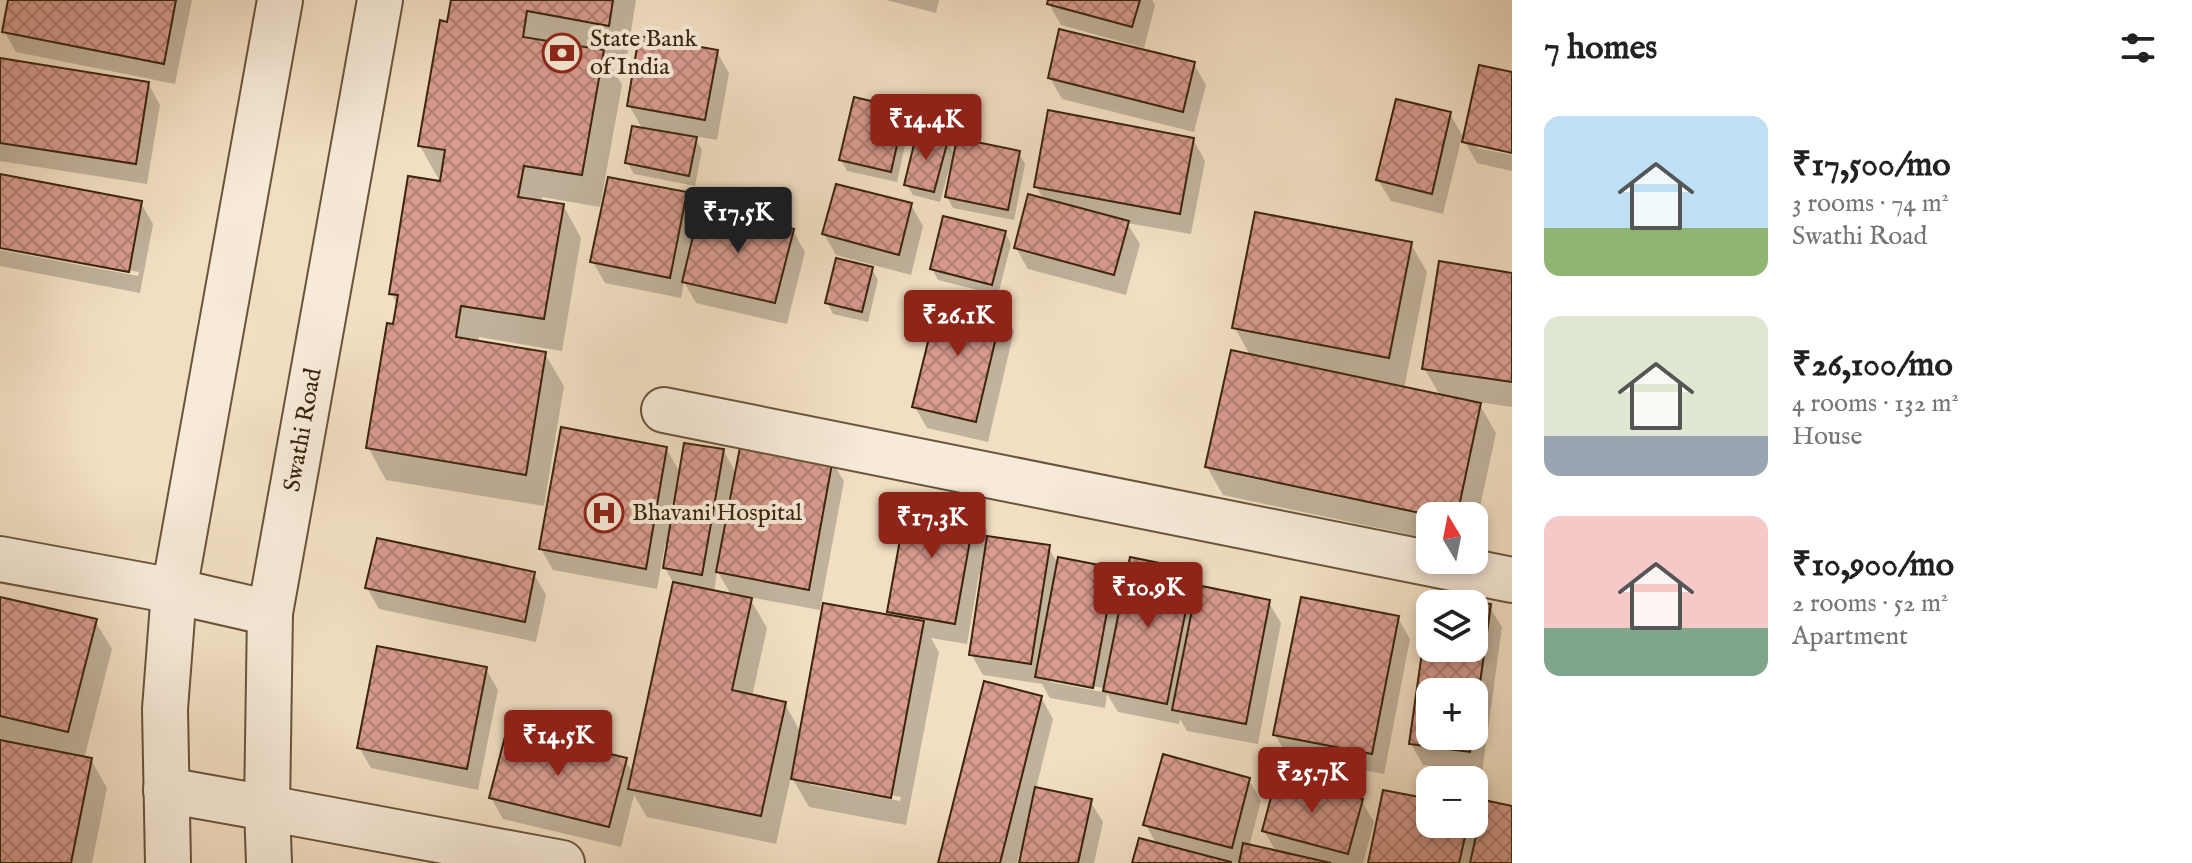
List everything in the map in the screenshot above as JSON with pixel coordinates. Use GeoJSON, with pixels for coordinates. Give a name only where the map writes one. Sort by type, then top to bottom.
{"type":"FeatureCollection","features":[{"type":"Feature","properties":{"kind":"street"},"geometry":{"type":"LineString","coordinates":[[168,863],[165,709],[174,591],[280,0]]}},
{"type":"Feature","properties":{"kind":"street","name":"Swathi Road"},"geometry":{"type":"LineString","coordinates":[[269,863],[270,613],[380,0]]}},
{"type":"Feature","properties":{"kind":"street"},"geometry":{"type":"LineString","coordinates":[[664,410],[1512,580]]}},
{"type":"Feature","properties":{"kind":"street"},"geometry":{"type":"LineString","coordinates":[[0,559],[174,591],[270,613]]}},
{"type":"Feature","properties":{"kind":"street"},"geometry":{"type":"LineString","coordinates":[[166,790],[562,863]]}},
{"type":"Feature","properties":{"kind":"building"},"geometry":{"type":"Polygon","coordinates":[[[8,0],[176,0],[164,64],[2,32],[8,0]]]}},
{"type":"Feature","properties":{"kind":"building"},"geometry":{"type":"Polygon","coordinates":[[[451,0],[613,0],[609,26],[527,11],[523,37],[604,50],[582,175],[524,166],[518,197],[564,204],[544,319],[461,306],[456,337],[546,352],[526,475],[366,448],[387,323],[393,324],[398,295],[389,294],[408,176],[440,181],[445,150],[418,146],[440,20],[447,22],[451,0]]]}},
{"type":"Feature","properties":{"kind":"building"},"geometry":{"type":"Polygon","coordinates":[[[1048,0],[1140,0],[1132,27],[1047,4],[1048,0]]]}},
{"type":"Feature","properties":{"kind":"building"},"geometry":{"type":"Polygon","coordinates":[[[1059,29],[1195,62],[1183,112],[1048,78],[1059,29]]]}},
{"type":"Feature","properties":{"kind":"building"},"geometry":{"type":"Polygon","coordinates":[[[639,36],[718,50],[705,120],[627,106],[639,36]]]}},
{"type":"Feature","properties":{"kind":"building"},"geometry":{"type":"Polygon","coordinates":[[[0,58],[149,82],[136,164],[0,143],[0,58]]]}},
{"type":"Feature","properties":{"kind":"building"},"geometry":{"type":"Polygon","coordinates":[[[1479,65],[1512,72],[1512,153],[1462,142],[1479,65]]]}},
{"type":"Feature","properties":{"kind":"building"},"geometry":{"type":"Polygon","coordinates":[[[854,97],[905,109],[891,172],[839,160],[854,97]]]}},
{"type":"Feature","properties":{"kind":"building"},"geometry":{"type":"Polygon","coordinates":[[[1396,99],[1451,112],[1432,194],[1376,180],[1396,99]]]}},
{"type":"Feature","properties":{"kind":"building"},"geometry":{"type":"Polygon","coordinates":[[[1048,110],[1194,138],[1180,214],[1034,187],[1048,110]]]}},
{"type":"Feature","properties":{"kind":"building"},"geometry":{"type":"Polygon","coordinates":[[[632,126],[697,137],[689,176],[625,163],[632,126]]]}},
{"type":"Feature","properties":{"kind":"building"},"geometry":{"type":"Polygon","coordinates":[[[917,132],[948,140],[934,192],[904,185],[917,132]]]}},
{"type":"Feature","properties":{"kind":"building"},"geometry":{"type":"Polygon","coordinates":[[[957,138],[1020,151],[1008,210],[945,197],[957,138]]]}},
{"type":"Feature","properties":{"kind":"building"},"geometry":{"type":"Polygon","coordinates":[[[0,174],[142,201],[129,272],[0,248],[0,174]]]}},
{"type":"Feature","properties":{"kind":"building"},"geometry":{"type":"Polygon","coordinates":[[[608,177],[687,192],[670,278],[590,262],[608,177]]]}},
{"type":"Feature","properties":{"kind":"building"},"geometry":{"type":"Polygon","coordinates":[[[836,184],[912,203],[899,255],[822,234],[836,184]]]}},
{"type":"Feature","properties":{"kind":"building"},"geometry":{"type":"Polygon","coordinates":[[[1028,194],[1129,221],[1114,275],[1014,248],[1028,194]]]}},
{"type":"Feature","properties":{"kind":"building"},"geometry":{"type":"Polygon","coordinates":[[[700,207],[794,229],[775,303],[682,282],[700,207]]]}},
{"type":"Feature","properties":{"kind":"building"},"geometry":{"type":"Polygon","coordinates":[[[1255,212],[1412,242],[1389,358],[1232,328],[1255,212]]]}},
{"type":"Feature","properties":{"kind":"building"},"geometry":{"type":"Polygon","coordinates":[[[943,216],[1006,231],[992,285],[930,269],[943,216]]]}},
{"type":"Feature","properties":{"kind":"building"},"geometry":{"type":"Polygon","coordinates":[[[836,258],[873,267],[862,312],[825,303],[836,258]]]}},
{"type":"Feature","properties":{"kind":"building"},"geometry":{"type":"Polygon","coordinates":[[[1439,261],[1512,273],[1512,382],[1422,369],[1439,261]]]}},
{"type":"Feature","properties":{"kind":"building"},"geometry":{"type":"Polygon","coordinates":[[[940,293],[1003,308],[976,422],[912,407],[940,293]]]}},
{"type":"Feature","properties":{"kind":"building"},"geometry":{"type":"Polygon","coordinates":[[[1231,350],[1481,403],[1460,502],[1416,502],[1416,512],[1205,467],[1231,350]]]}},
{"type":"Feature","properties":{"kind":"building"},"geometry":{"type":"Polygon","coordinates":[[[561,427],[667,447],[646,569],[539,549],[561,427]]]}},
{"type":"Feature","properties":{"kind":"building"},"geometry":{"type":"Polygon","coordinates":[[[741,442],[833,458],[809,590],[716,572],[741,442]]]}},
{"type":"Feature","properties":{"kind":"building"},"geometry":{"type":"Polygon","coordinates":[[[684,443],[724,449],[702,575],[663,568],[684,443]]]}},
{"type":"Feature","properties":{"kind":"building"},"geometry":{"type":"Polygon","coordinates":[[[908,495],[976,507],[955,624],[887,612],[908,495]]]}},
{"type":"Feature","properties":{"kind":"building"},"geometry":{"type":"Polygon","coordinates":[[[987,536],[1050,545],[1031,664],[969,655],[987,536]]]}},
{"type":"Feature","properties":{"kind":"building"},"geometry":{"type":"Polygon","coordinates":[[[377,538],[535,572],[525,622],[365,588],[377,538]]]}},
{"type":"Feature","properties":{"kind":"building"},"geometry":{"type":"Polygon","coordinates":[[[1058,557],[1115,568],[1093,688],[1035,677],[1058,557]]]}},
{"type":"Feature","properties":{"kind":"building"},"geometry":{"type":"Polygon","coordinates":[[[1130,557],[1194,570],[1167,704],[1103,691],[1130,557]]]}},
{"type":"Feature","properties":{"kind":"building"},"geometry":{"type":"Polygon","coordinates":[[[673,582],[752,598],[732,690],[786,702],[761,816],[628,789],[673,582]]]}},
{"type":"Feature","properties":{"kind":"building"},"geometry":{"type":"Polygon","coordinates":[[[1197,585],[1270,600],[1246,724],[1172,710],[1197,585]]]}},
{"type":"Feature","properties":{"kind":"building"},"geometry":{"type":"Polygon","coordinates":[[[0,597],[97,619],[68,732],[0,716],[0,597]]]}},
{"type":"Feature","properties":{"kind":"building"},"geometry":{"type":"Polygon","coordinates":[[[1301,597],[1399,616],[1372,754],[1273,735],[1301,597]]]}},
{"type":"Feature","properties":{"kind":"building"},"geometry":{"type":"Polygon","coordinates":[[[823,603],[924,621],[891,798],[791,779],[823,603]]]}},
{"type":"Feature","properties":{"kind":"building"},"geometry":{"type":"Polygon","coordinates":[[[377,646],[487,667],[467,769],[357,748],[377,646]]]}},
{"type":"Feature","properties":{"kind":"building"},"geometry":{"type":"Polygon","coordinates":[[[1421,662],[1483,662],[1481,678],[1418,678],[1421,662]]]}},
{"type":"Feature","properties":{"kind":"building"},"geometry":{"type":"Polygon","coordinates":[[[984,681],[1042,696],[1000,863],[938,863],[984,681]]]}},
{"type":"Feature","properties":{"kind":"building"},"geometry":{"type":"Polygon","coordinates":[[[1416,695],[1416,745],[1409,744],[1416,695]]]}},
{"type":"Feature","properties":{"kind":"building"},"geometry":{"type":"Polygon","coordinates":[[[507,729],[627,758],[609,827],[489,798],[507,729]]]}},
{"type":"Feature","properties":{"kind":"building"},"geometry":{"type":"Polygon","coordinates":[[[0,740],[92,758],[71,863],[0,863],[0,740]]]}},
{"type":"Feature","properties":{"kind":"building"},"geometry":{"type":"Polygon","coordinates":[[[1163,754],[1250,778],[1232,848],[1143,825],[1163,754]]]}},
{"type":"Feature","properties":{"kind":"building"},"geometry":{"type":"Polygon","coordinates":[[[1277,775],[1363,799],[1348,854],[1262,831],[1277,775]]]}},
{"type":"Feature","properties":{"kind":"building"},"geometry":{"type":"Polygon","coordinates":[[[1035,787],[1092,799],[1078,863],[1019,863],[1035,787]]]}},
{"type":"Feature","properties":{"kind":"building"},"geometry":{"type":"Polygon","coordinates":[[[1383,790],[1416,796],[1416,838],[1465,838],[1459,863],[1368,863],[1383,790]]]}},
{"type":"Feature","properties":{"kind":"building"},"geometry":{"type":"Polygon","coordinates":[[[1488,801],[1512,806],[1512,863],[1470,863],[1476,838],[1488,838],[1488,801]]]}},
{"type":"Feature","properties":{"kind":"building"},"geometry":{"type":"Polygon","coordinates":[[[1139,838],[1231,862],[1231,863],[1132,863],[1139,838]]]}},
{"type":"Feature","properties":{"kind":"building"},"geometry":{"type":"Polygon","coordinates":[[[1243,843],[1331,863],[1239,863],[1243,843]]]}},
{"type":"Feature","properties":{"kind":"place","name":"State Bank of India"},"geometry":{"type":"Point","coordinates":[562,53]}},
{"type":"Feature","properties":{"kind":"place","name":"Bhavani Hospital"},"geometry":{"type":"Point","coordinates":[604,513]}}]}
